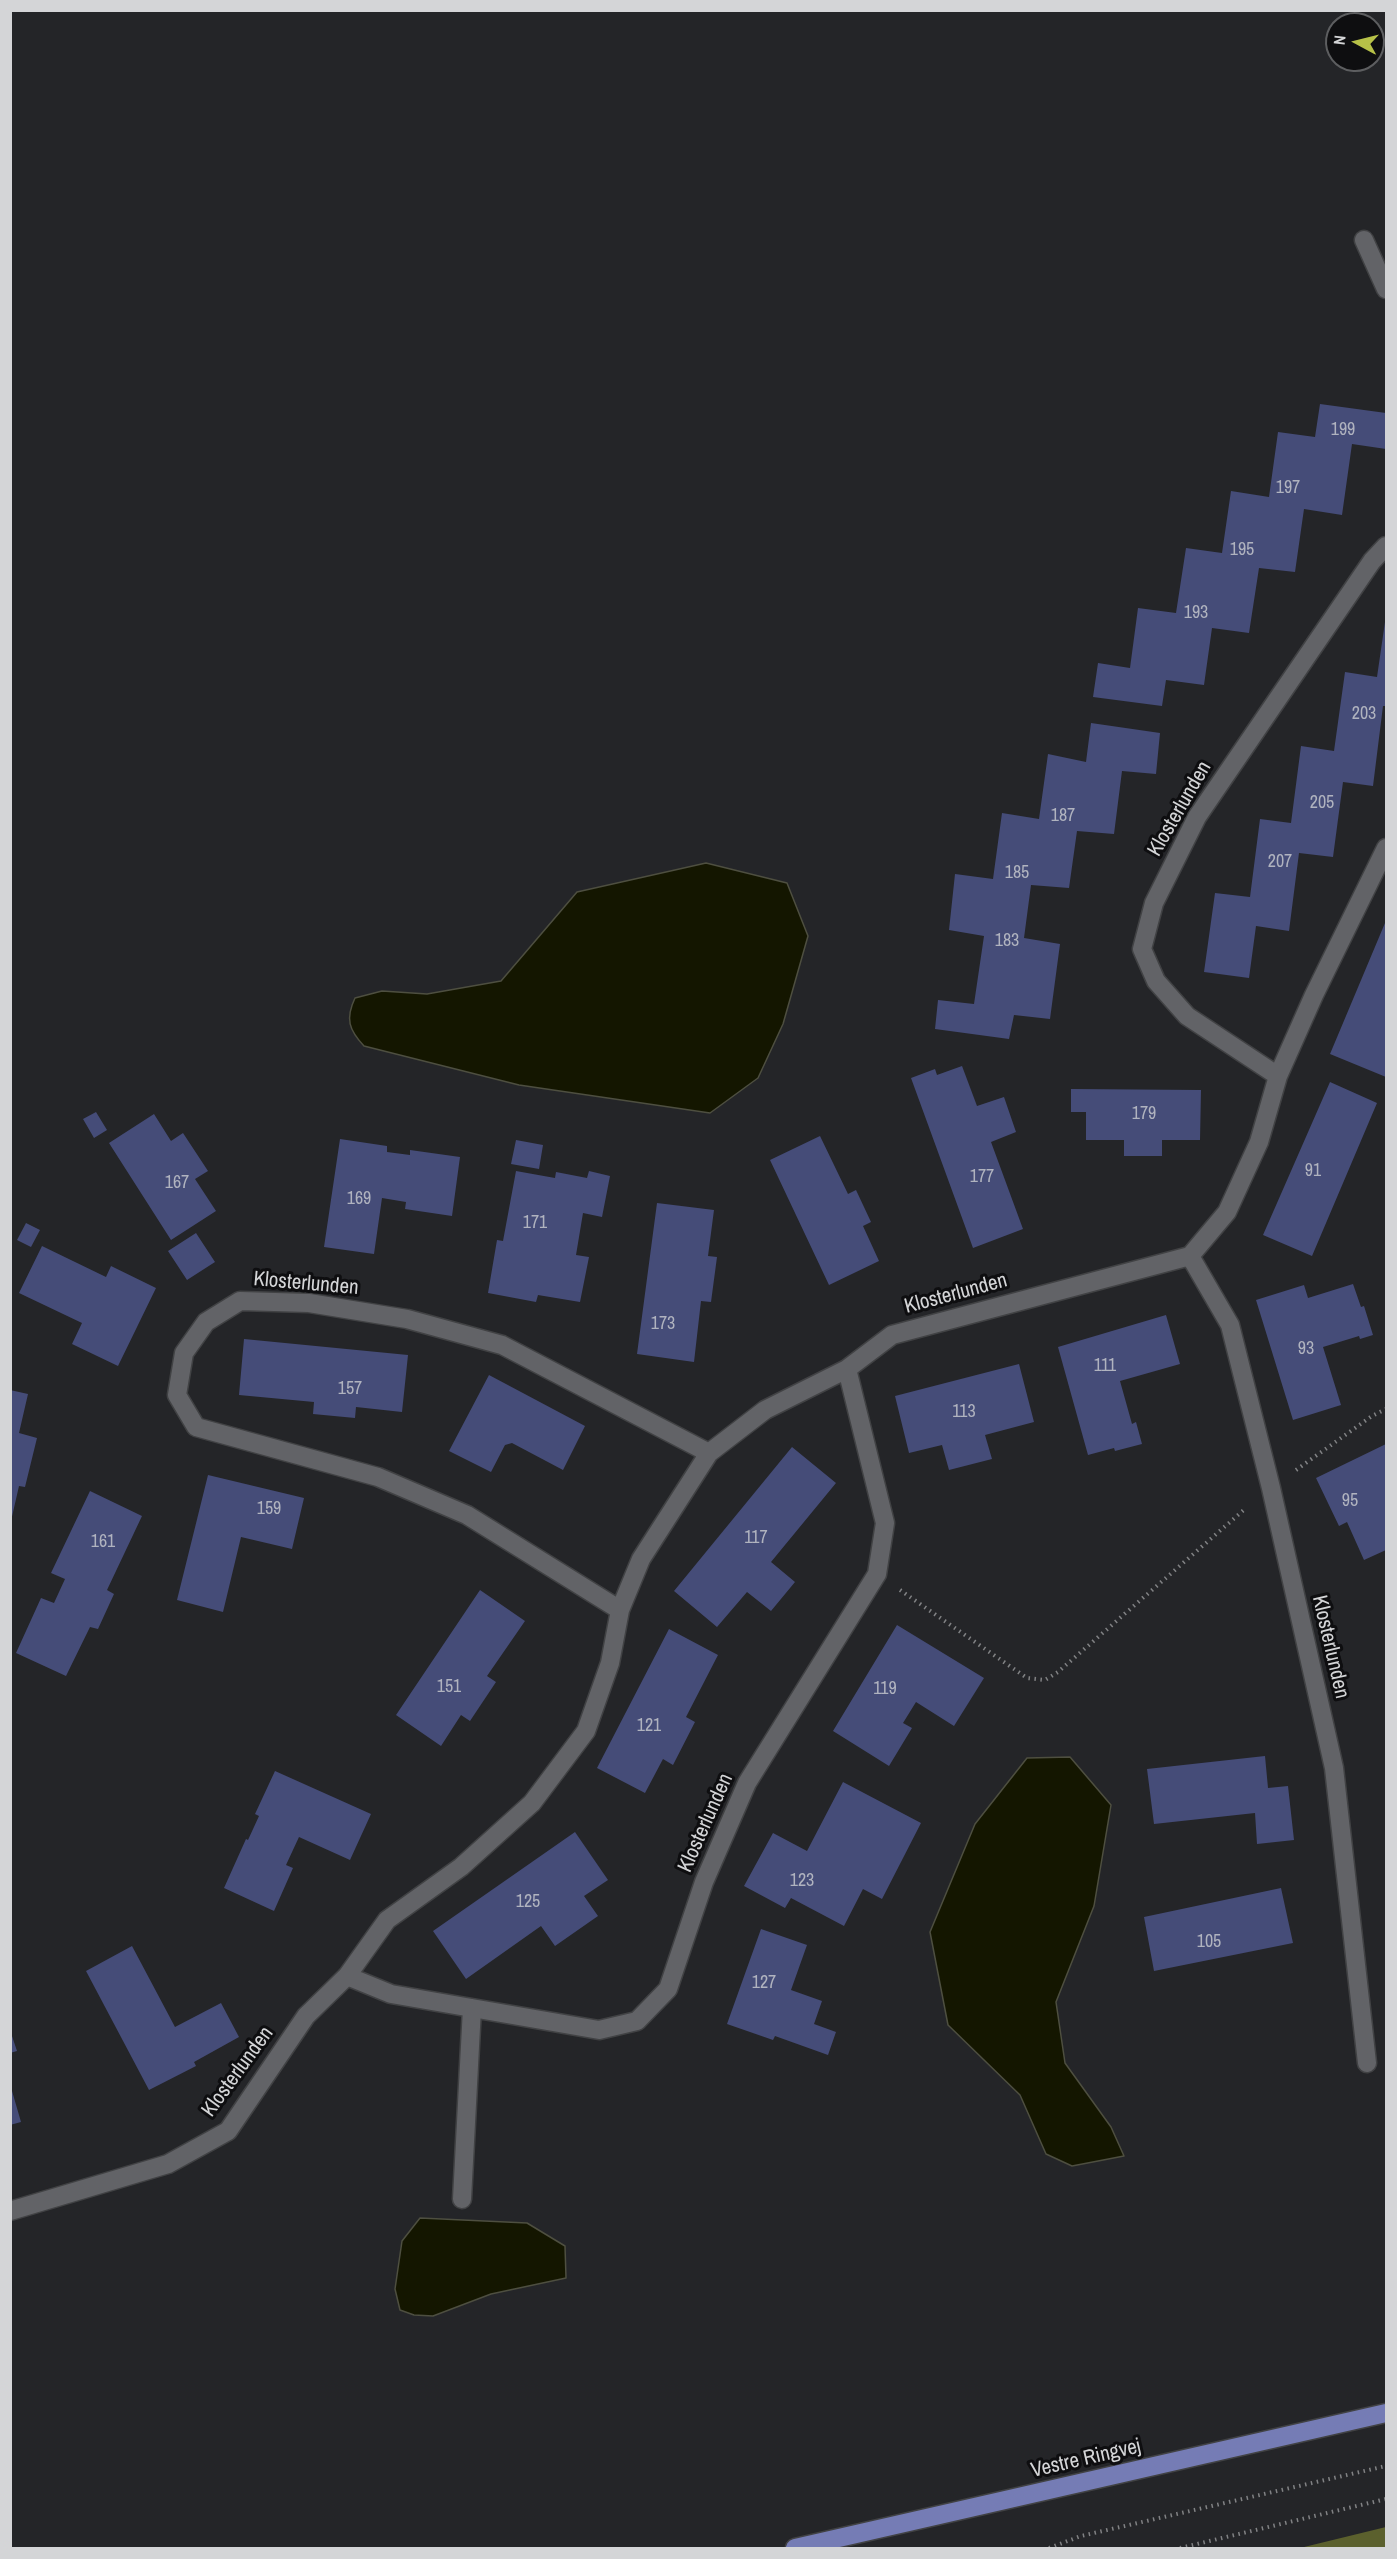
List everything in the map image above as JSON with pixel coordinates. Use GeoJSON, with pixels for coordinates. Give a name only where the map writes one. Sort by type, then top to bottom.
{"type":"FeatureCollection","features":[{"type":"Feature","properties":{"kind":"main road","name":"Vestre Ringvej"},"geometry":{"type":"LineString","coordinates":[[795,2548],[1386,2413]]}},
{"type":"Feature","properties":{"kind":"street"},"geometry":{"type":"LineString","coordinates":[[1364,240],[1386,289]]}},
{"type":"Feature","properties":{"kind":"street","name":"Klosterlunden"},"geometry":{"type":"LineString","coordinates":[[1278,1076],[1187,1017],[1156,981],[1142,949],[1154,903],[1197,817],[1372,561],[1386,546]]}},
{"type":"Feature","properties":{"kind":"street"},"geometry":{"type":"LineString","coordinates":[[1190,1256],[1227,1212],[1260,1143],[1278,1076],[1314,995],[1386,848]]}},
{"type":"Feature","properties":{"kind":"street","name":"Klosterlunden"},"geometry":{"type":"LineString","coordinates":[[10,2211],[168,2164],[228,2131],[306,2016],[347,1976],[387,1920],[461,1868],[532,1803],[586,1731],[610,1663],[620,1610],[641,1558],[709,1453],[765,1410],[847,1369],[892,1335],[1190,1256],[1230,1324],[1271,1488],[1334,1768],[1367,2063]]}},
{"type":"Feature","properties":{"kind":"street","name":"Klosterlunden"},"geometry":{"type":"LineString","coordinates":[[620,1610],[467,1515],[378,1477],[196,1427],[177,1395],[184,1353],[206,1322],[240,1301],[309,1303],[407,1318],[502,1346],[709,1453]]}},
{"type":"Feature","properties":{"kind":"street","name":"Klosterlunden"},"geometry":{"type":"LineString","coordinates":[[347,1976],[391,1994],[599,2031],[637,2021],[668,1989],[704,1882],[747,1783],[877,1574],[885,1523],[847,1369]]}},
{"type":"Feature","properties":{"kind":"street"},"geometry":{"type":"LineString","coordinates":[[462,2199],[472,2008]]}},
{"type":"Feature","properties":{"kind":"path"},"geometry":{"type":"LineString","coordinates":[[877,1574],[1027,1678],[1045,1680],[1058,1672],[1208,1540],[1271,1488],[1386,1408]]}},
{"type":"Feature","properties":{"kind":"path"},"geometry":{"type":"LineString","coordinates":[[1049,2548],[1081,2536],[1386,2466]]}},
{"type":"Feature","properties":{"kind":"path"},"geometry":{"type":"LineString","coordinates":[[1180,2548],[1386,2499]]}},
{"type":"Feature","properties":{"kind":"green space"},"geometry":{"type":"Polygon","coordinates":[[[1386,2527],[1386,2548],[1300,2548],[1386,2527]]]}},
{"type":"Feature","properties":{"kind":"shaded area"},"geometry":{"type":"Polygon","coordinates":[[[706,863],[787,883],[808,936],[783,1024],[758,1078],[710,1113],[519,1085],[364,1046],[352,1029],[349,1018],[355,998],[382,991],[427,994],[501,981],[577,892],[706,863]]]}},
{"type":"Feature","properties":{"kind":"shaded area"},"geometry":{"type":"Polygon","coordinates":[[[1070,1757],[1111,1805],[1094,1906],[1056,2002],[1065,2063],[1111,2127],[1124,2156],[1072,2166],[1046,2154],[1020,2095],[948,2025],[930,1932],[975,1824],[1027,1758],[1070,1757]]]}},
{"type":"Feature","properties":{"kind":"shaded area"},"geometry":{"type":"Polygon","coordinates":[[[420,2218],[527,2223],[565,2246],[566,2278],[491,2294],[433,2316],[414,2315],[400,2310],[395,2289],[402,2241],[420,2218]]]}},
{"type":"Feature","properties":{"kind":"building"},"geometry":{"type":"Polygon","coordinates":[[[1320,404],[1386,413],[1386,449],[1352,444],[1342,515],[1304,509],[1295,572],[1259,568],[1249,633],[1212,628],[1204,685],[1166,680],[1162,706],[1093,697],[1098,663],[1130,668],[1138,608],[1176,613],[1186,548],[1222,553],[1231,491],[1269,497],[1278,432],[1315,437],[1320,404]]]}},
{"type":"Feature","properties":{"kind":"building"},"geometry":{"type":"Polygon","coordinates":[[[1385,622],[1386,706],[1383,706],[1373,786],[1343,782],[1333,857],[1299,853],[1289,931],[1256,926],[1249,978],[1204,972],[1215,893],[1250,897],[1260,819],[1291,823],[1301,746],[1334,751],[1345,672],[1377,677],[1385,622]]]}},
{"type":"Feature","properties":{"kind":"building"},"geometry":{"type":"Polygon","coordinates":[[[1091,723],[1160,733],[1156,774],[1122,771],[1114,834],[1077,831],[1069,888],[1031,885],[1024,938],[1060,944],[1050,1019],[1014,1015],[1009,1039],[935,1029],[938,1000],[974,1004],[984,936],[949,930],[955,874],[993,879],[1002,813],[1039,819],[1048,754],[1086,762],[1091,723]]]}},
{"type":"Feature","properties":{"kind":"building"},"geometry":{"type":"Polygon","coordinates":[[[1386,924],[1386,1077],[1330,1054],[1386,924]]]}},
{"type":"Feature","properties":{"kind":"building"},"geometry":{"type":"Polygon","coordinates":[[[962,1066],[977,1106],[1004,1097],[1016,1132],[991,1142],[1023,1229],[973,1248],[911,1078],[935,1069],[937,1075],[962,1066]]]}},
{"type":"Feature","properties":{"kind":"building"},"geometry":{"type":"Polygon","coordinates":[[[1330,1082],[1377,1103],[1312,1256],[1263,1235],[1330,1082]]]}},
{"type":"Feature","properties":{"kind":"building"},"geometry":{"type":"Polygon","coordinates":[[[1071,1089],[1201,1090],[1200,1140],[1162,1140],[1162,1156],[1124,1156],[1124,1140],[1086,1140],[1086,1112],[1071,1112],[1071,1089]]]}},
{"type":"Feature","properties":{"kind":"building"},"geometry":{"type":"Polygon","coordinates":[[[96,1112],[107,1130],[94,1138],[83,1119],[96,1112]]]}},
{"type":"Feature","properties":{"kind":"building"},"geometry":{"type":"Polygon","coordinates":[[[154,1114],[171,1141],[183,1133],[208,1171],[195,1179],[216,1211],[171,1240],[109,1143],[154,1114]]]}},
{"type":"Feature","properties":{"kind":"building"},"geometry":{"type":"Polygon","coordinates":[[[820,1136],[848,1194],[856,1190],[871,1222],[863,1226],[879,1261],[829,1285],[770,1160],[820,1136]]]}},
{"type":"Feature","properties":{"kind":"building"},"geometry":{"type":"Polygon","coordinates":[[[340,1139],[387,1146],[387,1152],[410,1155],[410,1150],[460,1157],[452,1216],[405,1209],[406,1202],[382,1198],[374,1254],[324,1247],[340,1139]]]}},
{"type":"Feature","properties":{"kind":"building"},"geometry":{"type":"Polygon","coordinates":[[[516,1140],[543,1145],[539,1169],[511,1164],[516,1140]]]}},
{"type":"Feature","properties":{"kind":"building"},"geometry":{"type":"Polygon","coordinates":[[[516,1171],[555,1178],[556,1172],[587,1178],[589,1171],[610,1176],[602,1217],[583,1213],[576,1255],[589,1257],[580,1302],[538,1295],[536,1302],[488,1293],[497,1240],[503,1241],[516,1171]]]}},
{"type":"Feature","properties":{"kind":"building"},"geometry":{"type":"Polygon","coordinates":[[[657,1203],[714,1210],[708,1256],[717,1257],[711,1302],[701,1301],[694,1362],[637,1354],[657,1203]]]}},
{"type":"Feature","properties":{"kind":"building"},"geometry":{"type":"Polygon","coordinates":[[[26,1223],[40,1230],[31,1247],[17,1240],[26,1223]]]}},
{"type":"Feature","properties":{"kind":"building"},"geometry":{"type":"Polygon","coordinates":[[[196,1233],[215,1262],[187,1280],[168,1251],[196,1233]]]}},
{"type":"Feature","properties":{"kind":"building"},"geometry":{"type":"Polygon","coordinates":[[[42,1246],[106,1277],[111,1266],[156,1288],[118,1366],[72,1344],[82,1323],[19,1293],[42,1246]]]}},
{"type":"Feature","properties":{"kind":"building"},"geometry":{"type":"Polygon","coordinates":[[[1353,1284],[1361,1307],[1364,1306],[1373,1335],[1360,1339],[1359,1336],[1323,1347],[1341,1405],[1293,1420],[1256,1300],[1304,1285],[1308,1298],[1353,1284]]]}},
{"type":"Feature","properties":{"kind":"building"},"geometry":{"type":"Polygon","coordinates":[[[1166,1315],[1180,1364],[1120,1381],[1132,1424],[1136,1422],[1142,1444],[1088,1455],[1058,1347],[1166,1315]]]}},
{"type":"Feature","properties":{"kind":"building"},"geometry":{"type":"Polygon","coordinates":[[[244,1339],[408,1355],[402,1412],[356,1407],[355,1418],[313,1414],[314,1402],[239,1395],[244,1339]]]}},
{"type":"Feature","properties":{"kind":"building"},"geometry":{"type":"Polygon","coordinates":[[[1019,1364],[1034,1422],[985,1435],[992,1459],[949,1470],[942,1445],[909,1453],[895,1396],[1019,1364]]]}},
{"type":"Feature","properties":{"kind":"building"},"geometry":{"type":"Polygon","coordinates":[[[489,1375],[585,1426],[563,1470],[512,1443],[505,1445],[491,1472],[449,1451],[489,1375]]]}},
{"type":"Feature","properties":{"kind":"building"},"geometry":{"type":"Polygon","coordinates":[[[10,1390],[28,1394],[19,1433],[37,1438],[25,1487],[19,1486],[11,1521],[10,1390]]]}},
{"type":"Feature","properties":{"kind":"building"},"geometry":{"type":"Polygon","coordinates":[[[1386,1444],[1386,1550],[1364,1560],[1347,1522],[1339,1526],[1316,1478],[1386,1444]]]}},
{"type":"Feature","properties":{"kind":"building"},"geometry":{"type":"Polygon","coordinates":[[[792,1447],[836,1483],[771,1562],[795,1582],[771,1611],[747,1592],[717,1627],[674,1591],[792,1447]]]}},
{"type":"Feature","properties":{"kind":"building"},"geometry":{"type":"Polygon","coordinates":[[[208,1475],[304,1498],[292,1549],[241,1537],[223,1612],[177,1600],[208,1475]]]}},
{"type":"Feature","properties":{"kind":"building"},"geometry":{"type":"Polygon","coordinates":[[[90,1491],[142,1516],[107,1590],[114,1594],[98,1629],[90,1627],[66,1676],[16,1653],[41,1598],[54,1603],[65,1579],[51,1573],[90,1491]]]}},
{"type":"Feature","properties":{"kind":"building"},"geometry":{"type":"Polygon","coordinates":[[[480,1590],[525,1621],[487,1676],[496,1682],[470,1721],[461,1715],[441,1746],[396,1715],[480,1590]]]}},
{"type":"Feature","properties":{"kind":"building"},"geometry":{"type":"Polygon","coordinates":[[[897,1625],[984,1678],[954,1726],[916,1702],[903,1723],[912,1728],[889,1766],[833,1731],[897,1625]]]}},
{"type":"Feature","properties":{"kind":"building"},"geometry":{"type":"Polygon","coordinates":[[[669,1629],[718,1655],[686,1717],[695,1722],[673,1765],[663,1759],[645,1793],[597,1768],[669,1629]]]}},
{"type":"Feature","properties":{"kind":"building"},"geometry":{"type":"Polygon","coordinates":[[[1265,1756],[1268,1788],[1288,1786],[1294,1840],[1257,1844],[1255,1813],[1154,1824],[1147,1769],[1265,1756]]]}},
{"type":"Feature","properties":{"kind":"building"},"geometry":{"type":"Polygon","coordinates":[[[275,1771],[371,1814],[350,1860],[299,1837],[286,1865],[293,1868],[274,1911],[224,1888],[259,1816],[255,1814],[275,1771]]]}},
{"type":"Feature","properties":{"kind":"building"},"geometry":{"type":"Polygon","coordinates":[[[843,1782],[921,1823],[882,1899],[863,1889],[844,1926],[791,1898],[785,1908],[744,1886],[773,1833],[807,1851],[843,1782]]]}},
{"type":"Feature","properties":{"kind":"building"},"geometry":{"type":"Polygon","coordinates":[[[575,1832],[608,1880],[584,1896],[598,1916],[555,1946],[541,1926],[466,1979],[433,1931],[575,1832]]]}},
{"type":"Feature","properties":{"kind":"building"},"geometry":{"type":"Polygon","coordinates":[[[1281,1888],[1293,1943],[1154,1971],[1144,1917],[1281,1888]]]}},
{"type":"Feature","properties":{"kind":"building"},"geometry":{"type":"Polygon","coordinates":[[[761,1929],[807,1945],[791,1990],[822,2001],[814,2024],[836,2032],[828,2055],[775,2036],[773,2040],[727,2024],[761,1929]]]}},
{"type":"Feature","properties":{"kind":"building"},"geometry":{"type":"Polygon","coordinates":[[[132,1946],[175,2027],[221,2003],[239,2037],[194,2062],[196,2066],[149,2090],[86,1971],[132,1946]]]}},
{"type":"Feature","properties":{"kind":"building"},"geometry":{"type":"Polygon","coordinates":[[[10,2030],[17,2051],[10,2053],[10,2030]]]}},
{"type":"Feature","properties":{"kind":"building"},"geometry":{"type":"Polygon","coordinates":[[[10,2084],[21,2122],[10,2125],[10,2084]]]}}]}
